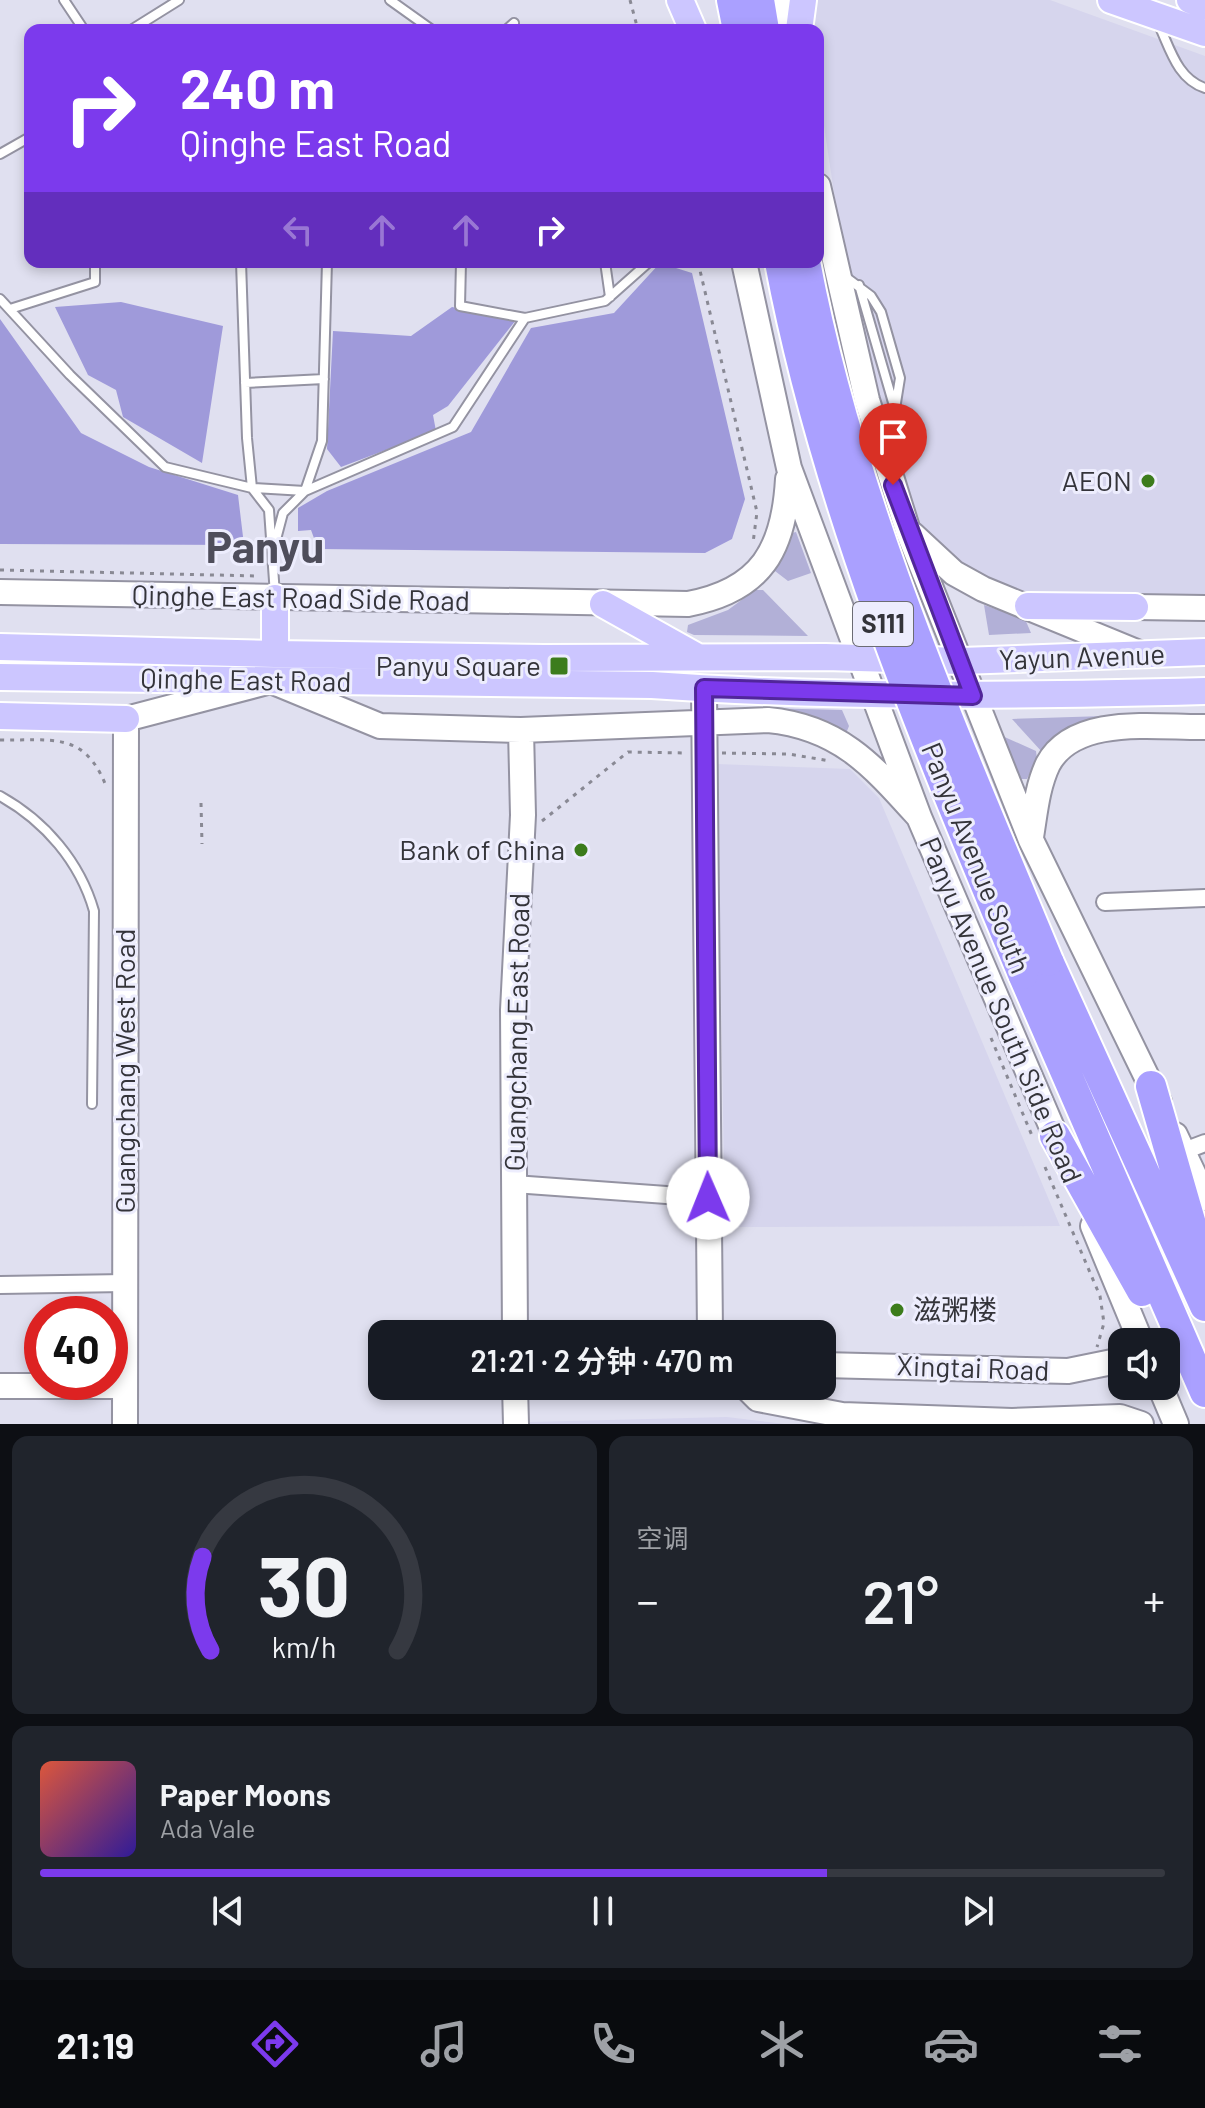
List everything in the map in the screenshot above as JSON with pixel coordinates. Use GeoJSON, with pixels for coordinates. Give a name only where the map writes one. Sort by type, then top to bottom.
{"type":"FeatureCollection","features":[{"type":"Feature","properties":{"kind":"highway"},"geometry":{"type":"LineString","coordinates":[[732,0],[737,24]]}},
{"type":"Feature","properties":{"kind":"highway"},"geometry":{"type":"LineString","coordinates":[[759,0],[763,24]]}},
{"type":"Feature","properties":{"kind":"highway","name":"Panyu Avenue South"},"geometry":{"type":"LineString","coordinates":[[781,268],[820,435],[873,600],[943,784],[1205,1306]]}},
{"type":"Feature","properties":{"kind":"highway","name":"Panyu Avenue South"},"geometry":{"type":"LineString","coordinates":[[806,268],[846,428],[898,589],[1036,967],[1205,1392]]}},
{"type":"Feature","properties":{"kind":"highway"},"geometry":{"type":"LineString","coordinates":[[1151,1086],[1205,1272]]}},
{"type":"Feature","properties":{"kind":"highway"},"geometry":{"type":"LineString","coordinates":[[1044,1137],[1205,1412]]}},
{"type":"Feature","properties":{"kind":"main road"},"geometry":{"type":"LineString","coordinates":[[680,0],[690,24]]}},
{"type":"Feature","properties":{"kind":"main road"},"geometry":{"type":"LineString","coordinates":[[693,0],[699,24]]}},
{"type":"Feature","properties":{"kind":"main road"},"geometry":{"type":"LineString","coordinates":[[784,0],[787,24]]}},
{"type":"Feature","properties":{"kind":"main road"},"geometry":{"type":"LineString","coordinates":[[800,24],[803,0]]}},
{"type":"Feature","properties":{"kind":"main road"},"geometry":{"type":"LineString","coordinates":[[1111,0],[1205,33]]}},
{"type":"Feature","properties":{"kind":"main road"},"geometry":{"type":"LineString","coordinates":[[1190,0],[1205,6]]}},
{"type":"Feature","properties":{"kind":"main road"},"geometry":{"type":"LineString","coordinates":[[824,216],[835,271],[879,439],[908,531],[1031,840],[1151,1086],[1194,1147],[1205,1198]]}},
{"type":"Feature","properties":{"kind":"main road","name":"Panyu Avenue South Side Road"},"geometry":{"type":"LineString","coordinates":[[745,268],[789,468],[857,658],[1044,1137],[1134,1328]]}},
{"type":"Feature","properties":{"kind":"main road","name":"Qinghe East Road Side Road"},"geometry":{"type":"LineString","coordinates":[[0,592],[688,604],[706,601],[741,584],[770,556],[780,538],[786,517],[789,468]]}},
{"type":"Feature","properties":{"kind":"main road"},"geometry":{"type":"LineString","coordinates":[[908,531],[954,573],[1139,653]]}},
{"type":"Feature","properties":{"kind":"main road"},"geometry":{"type":"LineString","coordinates":[[275,598],[275,654]]}},
{"type":"Feature","properties":{"kind":"main road"},"geometry":{"type":"LineString","coordinates":[[603,604],[700,658]]}},
{"type":"Feature","properties":{"kind":"main road"},"geometry":{"type":"LineString","coordinates":[[1028,606],[1205,608]]}},
{"type":"Feature","properties":{"kind":"main road","name":"Qinghe East Road"},"geometry":{"type":"LineString","coordinates":[[0,647],[275,654],[857,658],[911,661]]}},
{"type":"Feature","properties":{"kind":"main road","name":"Yayun Avenue"},"geometry":{"type":"LineString","coordinates":[[911,661],[1205,652]]}},
{"type":"Feature","properties":{"kind":"main road","name":"Qinghe East Road"},"geometry":{"type":"LineString","coordinates":[[0,677],[652,685],[923,694]]}},
{"type":"Feature","properties":{"kind":"main road"},"geometry":{"type":"LineString","coordinates":[[0,716],[126,719],[271,681],[380,726],[521,730],[768,720],[792,722],[849,746],[867,760],[919,817]]}},
{"type":"Feature","properties":{"kind":"main road"},"geometry":{"type":"LineString","coordinates":[[704,688],[710,1320]]}},
{"type":"Feature","properties":{"kind":"main road","name":"Yayun Avenue"},"geometry":{"type":"LineString","coordinates":[[923,694],[973,696],[1205,691]]}},
{"type":"Feature","properties":{"kind":"main road","name":"Guangchang West Road"},"geometry":{"type":"LineString","coordinates":[[125,1296],[126,719]]}},
{"type":"Feature","properties":{"kind":"main road"},"geometry":{"type":"LineString","coordinates":[[1031,840],[1039,788],[1050,760],[1083,733],[1205,727]]}},
{"type":"Feature","properties":{"kind":"main road","name":"Guangchang East Road"},"geometry":{"type":"LineString","coordinates":[[515,1320],[513,1010],[523,815],[521,730]]}},
{"type":"Feature","properties":{"kind":"main road","name":"Xingtai Road"},"geometry":{"type":"LineString","coordinates":[[836,1365],[1068,1371],[1108,1363]]}},
{"type":"Feature","properties":{"kind":"main road"},"geometry":{"type":"LineString","coordinates":[[0,1386],[24,1386]]}},
{"type":"Feature","properties":{"kind":"main road","name":"Guangchang West Road"},"geometry":{"type":"LineString","coordinates":[[125,1400],[125,1424]]}},
{"type":"Feature","properties":{"kind":"main road"},"geometry":{"type":"LineString","coordinates":[[515,1400],[516,1424]]}},
{"type":"Feature","properties":{"kind":"main road","name":"Xingtai Road"},"geometry":{"type":"LineString","coordinates":[[763,1400],[842,1415],[1012,1423],[1092,1421],[1120,1417],[1141,1424]]}},
{"type":"Feature","properties":{"kind":"main road"},"geometry":{"type":"LineString","coordinates":[[1166,1400],[1176,1424]]}},
{"type":"Feature","properties":{"kind":"street"},"geometry":{"type":"LineString","coordinates":[[1105,902],[1205,898]]}},
{"type":"Feature","properties":{"kind":"street"},"geometry":{"type":"LineString","coordinates":[[514,1184],[708,1198]]}},
{"type":"Feature","properties":{"kind":"street"},"geometry":{"type":"LineString","coordinates":[[0,1285],[125,1283]]}},
{"type":"Feature","properties":{"kind":"lane"},"geometry":{"type":"LineString","coordinates":[[64,0],[80,24]]}},
{"type":"Feature","properties":{"kind":"lane"},"geometry":{"type":"LineString","coordinates":[[141,24],[179,0]]}},
{"type":"Feature","properties":{"kind":"lane"},"geometry":{"type":"LineString","coordinates":[[390,0],[424,24]]}},
{"type":"Feature","properties":{"kind":"lane"},"geometry":{"type":"LineString","coordinates":[[1154,15],[1182,73],[1192,83],[1205,88]]}},
{"type":"Feature","properties":{"kind":"lane"},"geometry":{"type":"LineString","coordinates":[[0,154],[24,142]]}},
{"type":"Feature","properties":{"kind":"lane"},"geometry":{"type":"LineString","coordinates":[[10,309],[95,282],[95,268]]}},
{"type":"Feature","properties":{"kind":"lane"},"geometry":{"type":"LineString","coordinates":[[241,268],[252,488],[269,510],[274,548],[275,598]]}},
{"type":"Feature","properties":{"kind":"lane"},"geometry":{"type":"LineString","coordinates":[[305,491],[322,441],[327,268]]}},
{"type":"Feature","properties":{"kind":"lane"},"geometry":{"type":"LineString","coordinates":[[461,268],[460,306],[525,318],[610,297],[642,268]]}},
{"type":"Feature","properties":{"kind":"lane"},"geometry":{"type":"LineString","coordinates":[[606,268],[610,297]]}},
{"type":"Feature","properties":{"kind":"lane"},"geometry":{"type":"LineString","coordinates":[[835,271],[858,284],[871,296],[883,317],[900,378],[895,409],[879,439]]}},
{"type":"Feature","properties":{"kind":"lane"},"geometry":{"type":"LineString","coordinates":[[858,284],[895,409]]}},
{"type":"Feature","properties":{"kind":"lane"},"geometry":{"type":"LineString","coordinates":[[0,299],[70,375],[165,467],[252,488],[305,491]]}},
{"type":"Feature","properties":{"kind":"lane"},"geometry":{"type":"LineString","coordinates":[[274,548],[283,513],[305,491],[453,427],[525,318]]}},
{"type":"Feature","properties":{"kind":"lane"},"geometry":{"type":"LineString","coordinates":[[245,383],[324,379]]}},
{"type":"Feature","properties":{"kind":"lane"},"geometry":{"type":"LineString","coordinates":[[0,796],[24,809],[56,841],[86,882],[94,911],[92,1104]]}},
{"type":"Feature","properties":{"kind":"path"},"geometry":{"type":"LineString","coordinates":[[630,0],[636,24]]}},
{"type":"Feature","properties":{"kind":"path"},"geometry":{"type":"LineString","coordinates":[[699,268],[757,512],[750,550]]}},
{"type":"Feature","properties":{"kind":"path"},"geometry":{"type":"LineString","coordinates":[[541,821],[628,752],[789,754],[834,762]]}},
{"type":"Feature","properties":{"kind":"path"},"geometry":{"type":"LineString","coordinates":[[201,803],[202,844]]}},
{"type":"Feature","properties":{"kind":"path"},"geometry":{"type":"LineString","coordinates":[[991,1038],[1044,1137]]}},
{"type":"Feature","properties":{"kind":"path"},"geometry":{"type":"LineString","coordinates":[[1046,1167],[1100,1296],[1104,1323],[1092,1354]]}},
{"type":"Feature","properties":{"kind":"shaded area"},"geometry":{"type":"Polygon","coordinates":[[[814,0],[1050,0],[1205,56],[1205,597],[1038,600],[991,586],[921,535],[890,441],[845,266],[824,126],[824,24],[811,24],[814,0]]]}},
{"type":"Feature","properties":{"kind":"shaded area"},"geometry":{"type":"Polygon","coordinates":[[[655,268],[676,268],[692,273],[745,499],[732,539],[705,553],[318,549],[311,530],[298,531],[298,508],[327,491],[471,432],[531,328],[614,313],[655,268]]]}},
{"type":"Feature","properties":{"kind":"shaded area"},"geometry":{"type":"Polygon","coordinates":[[[121,302],[223,326],[202,463],[123,417],[116,390],[88,375],[55,307],[121,302]]]}},
{"type":"Feature","properties":{"kind":"shaded area"},"geometry":{"type":"Polygon","coordinates":[[[452,307],[516,320],[448,406],[433,415],[436,431],[341,467],[327,449],[333,331],[411,336],[452,307]]]}},
{"type":"Feature","properties":{"kind":"shaded area"},"geometry":{"type":"Polygon","coordinates":[[[0,319],[81,433],[149,467],[238,495],[244,545],[0,544],[0,319]]]}},
{"type":"Feature","properties":{"kind":"shaded area"},"geometry":{"type":"Polygon","coordinates":[[[796,532],[811,573],[788,581],[775,571],[788,534],[796,532]]]}},
{"type":"Feature","properties":{"kind":"shaded area"},"geometry":{"type":"Polygon","coordinates":[[[755,590],[763,590],[808,636],[694,635],[687,632],[688,625],[728,610],[755,590]]]}},
{"type":"Feature","properties":{"kind":"shaded area"},"geometry":{"type":"Polygon","coordinates":[[[984,605],[1025,619],[1031,633],[989,635],[984,605]]]}},
{"type":"Feature","properties":{"kind":"shaded area"},"geometry":{"type":"Polygon","coordinates":[[[761,708],[842,710],[849,726],[845,736],[764,715],[761,708]]]}},
{"type":"Feature","properties":{"kind":"shaded area"},"geometry":{"type":"Polygon","coordinates":[[[1105,716],[1112,721],[1042,752],[1012,719],[1105,716]]]}},
{"type":"Feature","properties":{"kind":"shaded area"},"geometry":{"type":"Polygon","coordinates":[[[1000,735],[1036,751],[1037,759],[1027,779],[1021,779],[1000,735]]]}},
{"type":"Feature","properties":{"kind":"shaded area"},"geometry":{"type":"Polygon","coordinates":[[[717,764],[850,769],[879,798],[1060,1226],[725,1227],[717,764]]]}},
{"type":"Feature","properties":{"kind":"shaded area"},"geometry":{"type":"Polygon","coordinates":[[[727,1417],[784,1424],[529,1424],[529,1422],[727,1417]]]}},
{"type":"Feature","properties":{"kind":"place","name":"AEON"},"geometry":{"type":"Point","coordinates":[1148,481]}},
{"type":"Feature","properties":{"kind":"place","name":"Panyu Square"},"geometry":{"type":"Point","coordinates":[559,666]}},
{"type":"Feature","properties":{"kind":"place","name":"Bank of China"},"geometry":{"type":"Point","coordinates":[581,850]}},
{"type":"Feature","properties":{"kind":"place","name":"滋粥楼"},"geometry":{"type":"Point","coordinates":[897,1310]}},
{"type":"Feature","properties":{"kind":"district","name":"Panyu"},"geometry":{"type":"Point","coordinates":[265,548]}},
{"type":"Feature","properties":{"kind":"route"},"geometry":{"type":"LineString","coordinates":[[708,1198],[704,688],[973,696],[893,485]]}}]}
